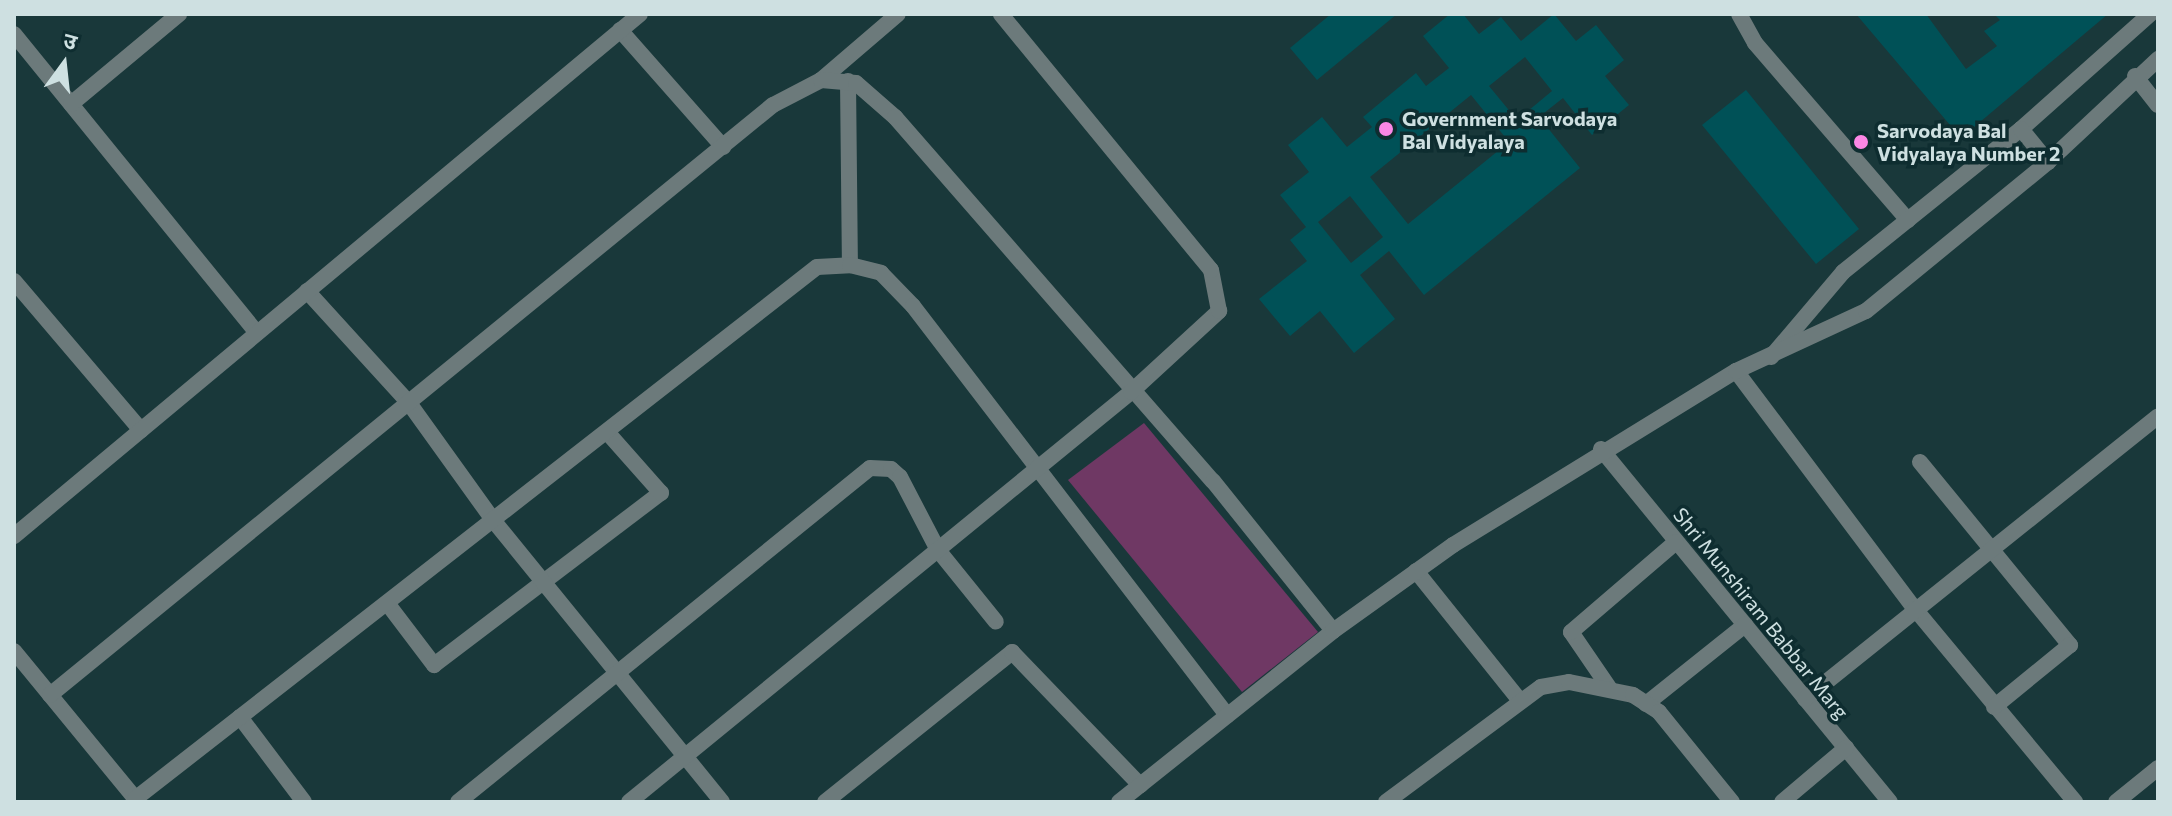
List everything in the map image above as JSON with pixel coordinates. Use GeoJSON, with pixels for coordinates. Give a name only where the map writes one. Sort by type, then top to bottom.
{"type":"FeatureCollection","features":[{"type":"Feature","properties":{"kind":"street"},"geometry":{"type":"LineString","coordinates":[[71,104],[179,14]]}},
{"type":"Feature","properties":{"kind":"street"},"geometry":{"type":"LineString","coordinates":[[14,536],[640,14]]}},
{"type":"Feature","properties":{"kind":"street"},"geometry":{"type":"LineString","coordinates":[[821,80],[898,14]]}},
{"type":"Feature","properties":{"kind":"street"},"geometry":{"type":"LineString","coordinates":[[629,802],[1131,392],[1207,327],[1219,311],[1219,292],[1211,270],[1001,14]]}},
{"type":"Feature","properties":{"kind":"street"},"geometry":{"type":"LineString","coordinates":[[1739,14],[1755,43],[1908,220]]}},
{"type":"Feature","properties":{"kind":"street"},"geometry":{"type":"LineString","coordinates":[[1771,357],[1821,293],[2021,129],[2150,14]]}},
{"type":"Feature","properties":{"kind":"street"},"geometry":{"type":"LineString","coordinates":[[620,30],[723,147]]}},
{"type":"Feature","properties":{"kind":"street"},"geometry":{"type":"LineString","coordinates":[[14,34],[257,333]]}},
{"type":"Feature","properties":{"kind":"street"},"geometry":{"type":"LineString","coordinates":[[1119,802],[1333,631],[1416,571],[1601,449],[1736,371],[1866,311],[2048,162],[2135,76],[2158,59]]}},
{"type":"Feature","properties":{"kind":"street"},"geometry":{"type":"LineString","coordinates":[[2135,76],[2158,105]]}},
{"type":"Feature","properties":{"kind":"street"},"geometry":{"type":"LineString","coordinates":[[50,695],[723,147],[802,86],[821,80],[848,81],[870,93],[895,117],[1131,392],[1213,481],[1333,631]]}},
{"type":"Feature","properties":{"kind":"street"},"geometry":{"type":"LineString","coordinates":[[848,81],[850,265]]}},
{"type":"Feature","properties":{"kind":"street"},"geometry":{"type":"LineString","coordinates":[[2021,129],[2048,162]]}},
{"type":"Feature","properties":{"kind":"street"},"geometry":{"type":"LineString","coordinates":[[14,651],[136,801],[817,267],[850,265],[881,273],[913,306],[1227,715]]}},
{"type":"Feature","properties":{"kind":"street"},"geometry":{"type":"LineString","coordinates":[[14,281],[141,430]]}},
{"type":"Feature","properties":{"kind":"street"},"geometry":{"type":"LineString","coordinates":[[307,291],[409,403],[493,520],[722,802]]}},
{"type":"Feature","properties":{"kind":"street"},"geometry":{"type":"LineString","coordinates":[[1736,371],[1915,609],[2075,802]]}},
{"type":"Feature","properties":{"kind":"street"},"geometry":{"type":"LineString","coordinates":[[1805,699],[2158,416]]}},
{"type":"Feature","properties":{"kind":"street"},"geometry":{"type":"LineString","coordinates":[[387,603],[434,665],[661,493],[607,432]]}},
{"type":"Feature","properties":{"kind":"street","name":"Shri Munshiram Babbar Marg"},"geometry":{"type":"LineString","coordinates":[[1601,449],[1890,802]]}},
{"type":"Feature","properties":{"kind":"street"},"geometry":{"type":"LineString","coordinates":[[1920,462],[2070,645],[1994,707]]}},
{"type":"Feature","properties":{"kind":"street"},"geometry":{"type":"LineString","coordinates":[[458,802],[870,468],[891,469],[900,477],[938,550],[996,622]]}},
{"type":"Feature","properties":{"kind":"street"},"geometry":{"type":"LineString","coordinates":[[1610,689],[1571,632],[1676,542]]}},
{"type":"Feature","properties":{"kind":"street"},"geometry":{"type":"LineString","coordinates":[[1416,571],[1520,701]]}},
{"type":"Feature","properties":{"kind":"street"},"geometry":{"type":"LineString","coordinates":[[1646,704],[1745,625]]}},
{"type":"Feature","properties":{"kind":"street"},"geometry":{"type":"LineString","coordinates":[[825,802],[1012,652],[1140,785]]}},
{"type":"Feature","properties":{"kind":"street"},"geometry":{"type":"LineString","coordinates":[[1386,802],[1541,687],[1569,682],[1610,689],[1659,712],[1732,802]]}},
{"type":"Feature","properties":{"kind":"street"},"geometry":{"type":"LineString","coordinates":[[240,717],[304,802]]}},
{"type":"Feature","properties":{"kind":"street"},"geometry":{"type":"LineString","coordinates":[[1782,802],[1846,748]]}},
{"type":"Feature","properties":{"kind":"street"},"geometry":{"type":"LineString","coordinates":[[2116,802],[2158,768]]}},
{"type":"Feature","properties":{"kind":"shaded area"},"geometry":{"type":"Polygon","coordinates":[[[1144,423],[1318,632],[1242,692],[1068,480],[1144,423]]]}},
{"type":"Feature","properties":{"kind":"building"},"geometry":{"type":"Polygon","coordinates":[[[1331,14],[1397,14],[1317,80],[1290,48],[1331,14]]]}},
{"type":"Feature","properties":{"kind":"building"},"geometry":{"type":"Polygon","coordinates":[[[1450,14],[1463,14],[1479,34],[1501,17],[1521,41],[1554,14],[1576,41],[1596,25],[1624,60],[1605,76],[1629,105],[1592,135],[1563,98],[1539,117],[1580,168],[1424,295],[1389,251],[1360,275],[1395,319],[1354,353],[1320,311],[1290,336],[1259,299],[1307,261],[1290,240],[1306,227],[1280,195],[1309,172],[1288,145],[1322,117],[1347,147],[1372,127],[1363,117],[1416,73],[1426,86],[1449,68],[1423,36],[1450,14]],[[1525,57],[1489,86],[1517,120],[1552,91],[1525,57]],[[1471,95],[1370,177],[1408,224],[1509,142],[1471,95]],[[1350,196],[1318,222],[1351,263],[1383,237],[1350,196]]]}},
{"type":"Feature","properties":{"kind":"building"},"geometry":{"type":"Polygon","coordinates":[[[1856,14],[1926,14],[1966,69],[1997,46],[1984,31],[2000,20],[1994,14],[2108,14],[1961,138],[1856,14]]]}},
{"type":"Feature","properties":{"kind":"building"},"geometry":{"type":"Polygon","coordinates":[[[1746,90],[1859,229],[1816,264],[1702,125],[1746,90]]]}},
{"type":"Feature","properties":{"kind":"place","name":"Government Sarvodaya Bal Vidyalaya"},"geometry":{"type":"Point","coordinates":[1386,129]}},
{"type":"Feature","properties":{"kind":"place","name":"Sarvodaya Bal Vidyalaya Number 2"},"geometry":{"type":"Point","coordinates":[1861,142]}}]}
